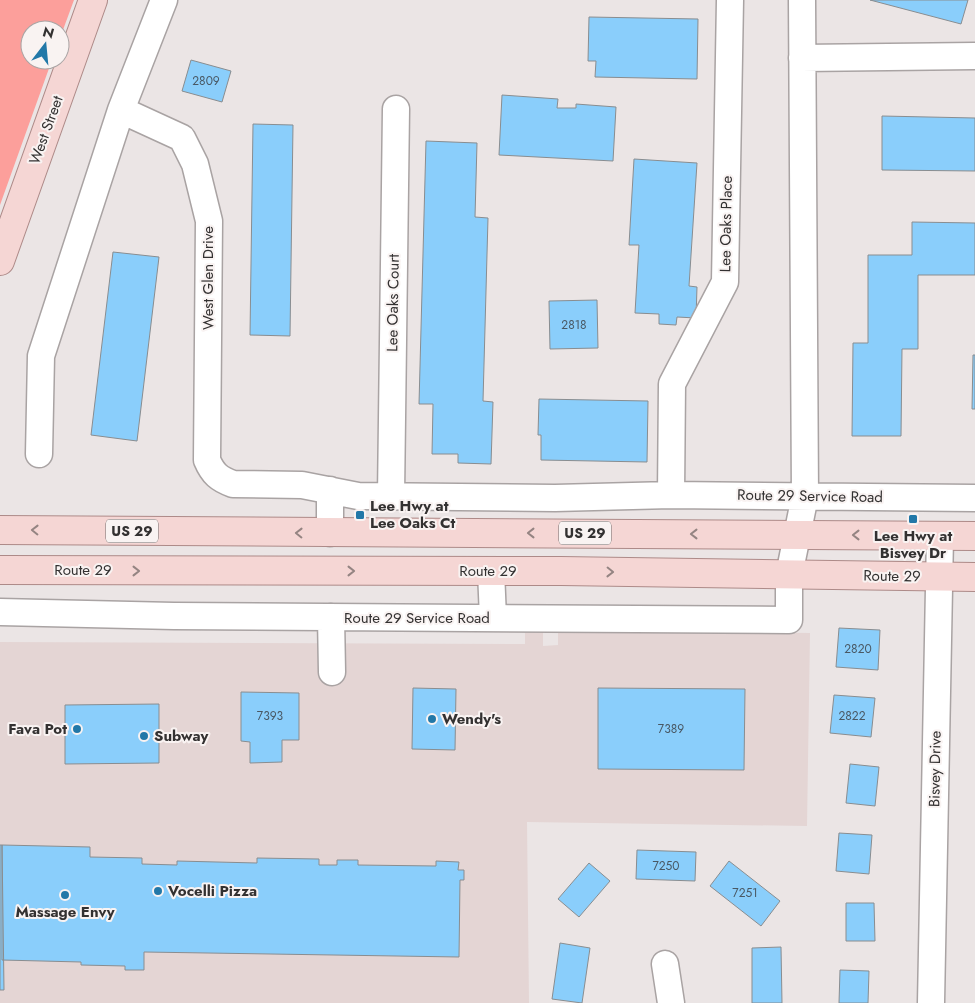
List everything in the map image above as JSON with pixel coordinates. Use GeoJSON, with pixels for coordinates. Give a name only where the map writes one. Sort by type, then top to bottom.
{"type":"FeatureCollection","features":[{"type":"Feature","properties":{"kind":"main road","name":"West Street"},"geometry":{"type":"LineString","coordinates":[[0,261],[94,0]]}},
{"type":"Feature","properties":{"kind":"main road","name":"US 29"},"geometry":{"type":"LineString","coordinates":[[0,530],[975,536]]}},
{"type":"Feature","properties":{"kind":"main road","name":"Route 29"},"geometry":{"type":"LineString","coordinates":[[0,570],[491,572],[975,577]]}},
{"type":"Feature","properties":{"kind":"street"},"geometry":{"type":"LineString","coordinates":[[39,454],[41,356],[121,110],[164,0]]}},
{"type":"Feature","properties":{"kind":"street","name":"Lee Oaks Place"},"geometry":{"type":"LineString","coordinates":[[671,495],[672,384],[725,282],[730,0]]}},
{"type":"Feature","properties":{"kind":"street"},"geometry":{"type":"LineString","coordinates":[[789,575],[805,496],[802,0]]}},
{"type":"Feature","properties":{"kind":"street"},"geometry":{"type":"LineString","coordinates":[[802,58],[975,56]]}},
{"type":"Feature","properties":{"kind":"street","name":"Lee Oaks Court"},"geometry":{"type":"LineString","coordinates":[[391,496],[396,109]]}},
{"type":"Feature","properties":{"kind":"street","name":"West Glen Drive"},"geometry":{"type":"LineString","coordinates":[[121,110],[182,138],[195,164],[202,192],[209,221],[206,460]]}},
{"type":"Feature","properties":{"kind":"street","name":"Route 29 Service Road"},"geometry":{"type":"LineString","coordinates":[[206,460],[213,473],[222,481],[233,484],[302,485],[358,496],[555,498],[671,495],[975,498]]}},
{"type":"Feature","properties":{"kind":"street"},"geometry":{"type":"LineString","coordinates":[[330,490],[330,533]]}},
{"type":"Feature","properties":{"kind":"street","name":"Bisvey Drive"},"geometry":{"type":"LineString","coordinates":[[931,1003],[940,536]]}},
{"type":"Feature","properties":{"kind":"street"},"geometry":{"type":"LineString","coordinates":[[491,572],[493,618]]}},
{"type":"Feature","properties":{"kind":"street","name":"Route 29 Service Road"},"geometry":{"type":"LineString","coordinates":[[0,612],[331,617],[789,620],[789,575]]}},
{"type":"Feature","properties":{"kind":"street"},"geometry":{"type":"LineString","coordinates":[[331,617],[332,672]]}},
{"type":"Feature","properties":{"kind":"street"},"geometry":{"type":"LineString","coordinates":[[666,964],[671,1003]]}},
{"type":"Feature","properties":{"kind":"shaded area"},"geometry":{"type":"Polygon","coordinates":[[[0,0],[74,0],[67,20],[20,20],[20,70],[48,70],[0,205],[0,0]]]}},
{"type":"Feature","properties":{"kind":"shaded area"},"geometry":{"type":"Polygon","coordinates":[[[525,629],[543,630],[543,646],[558,645],[558,629],[810,633],[807,826],[527,822],[529,1003],[0,1003],[0,642],[525,644],[525,629]]]}},
{"type":"Feature","properties":{"kind":"building"},"geometry":{"type":"Polygon","coordinates":[[[870,0],[968,0],[961,24],[870,0]]]}},
{"type":"Feature","properties":{"kind":"building"},"geometry":{"type":"Polygon","coordinates":[[[589,17],[698,19],[697,79],[595,77],[596,61],[588,61],[589,17]]]}},
{"type":"Feature","properties":{"kind":"building"},"geometry":{"type":"Polygon","coordinates":[[[191,60],[231,71],[222,102],[182,91],[191,60]]]}},
{"type":"Feature","properties":{"kind":"building"},"geometry":{"type":"Polygon","coordinates":[[[502,95],[558,99],[557,108],[576,108],[576,104],[616,107],[613,161],[499,155],[502,95]]]}},
{"type":"Feature","properties":{"kind":"building"},"geometry":{"type":"Polygon","coordinates":[[[882,116],[975,118],[975,171],[882,170],[882,116]]]}},
{"type":"Feature","properties":{"kind":"building"},"geometry":{"type":"Polygon","coordinates":[[[253,124],[293,125],[290,336],[250,335],[253,124]]]}},
{"type":"Feature","properties":{"kind":"building"},"geometry":{"type":"Polygon","coordinates":[[[426,141],[477,143],[475,217],[488,218],[483,401],[493,402],[491,464],[458,463],[458,454],[432,454],[433,404],[419,404],[426,141]]]}},
{"type":"Feature","properties":{"kind":"building"},"geometry":{"type":"Polygon","coordinates":[[[634,159],[697,163],[689,286],[697,287],[696,318],[677,317],[676,325],[659,324],[659,314],[635,313],[639,245],[629,245],[634,159]]]}},
{"type":"Feature","properties":{"kind":"building"},"geometry":{"type":"Polygon","coordinates":[[[912,222],[975,223],[975,275],[918,275],[918,349],[902,349],[901,436],[852,436],[853,343],[868,343],[868,255],[912,255],[912,222]]]}},
{"type":"Feature","properties":{"kind":"building"},"geometry":{"type":"Polygon","coordinates":[[[113,252],[159,257],[137,441],[91,435],[113,252]]]}},
{"type":"Feature","properties":{"kind":"building"},"geometry":{"type":"Polygon","coordinates":[[[597,300],[598,348],[550,349],[549,301],[597,300]]]}},
{"type":"Feature","properties":{"kind":"building"},"geometry":{"type":"Polygon","coordinates":[[[973,355],[975,355],[975,409],[972,409],[973,355]]]}},
{"type":"Feature","properties":{"kind":"building"},"geometry":{"type":"Polygon","coordinates":[[[539,399],[648,401],[647,462],[541,460],[541,435],[538,435],[539,399]]]}},
{"type":"Feature","properties":{"kind":"building"},"geometry":{"type":"Polygon","coordinates":[[[839,628],[880,630],[878,670],[836,667],[839,628]]]}},
{"type":"Feature","properties":{"kind":"building"},"geometry":{"type":"Polygon","coordinates":[[[413,688],[456,689],[455,750],[412,749],[413,688]]]}},
{"type":"Feature","properties":{"kind":"building"},"geometry":{"type":"Polygon","coordinates":[[[598,688],[745,689],[744,770],[598,769],[598,688]]]}},
{"type":"Feature","properties":{"kind":"building"},"geometry":{"type":"Polygon","coordinates":[[[241,692],[299,693],[299,740],[282,740],[282,762],[250,763],[250,742],[241,741],[241,692]]]}},
{"type":"Feature","properties":{"kind":"building"},"geometry":{"type":"Polygon","coordinates":[[[834,695],[875,698],[871,737],[830,733],[834,695]]]}},
{"type":"Feature","properties":{"kind":"building"},"geometry":{"type":"Polygon","coordinates":[[[159,704],[159,763],[65,764],[65,705],[159,704]]]}},
{"type":"Feature","properties":{"kind":"building"},"geometry":{"type":"Polygon","coordinates":[[[850,764],[879,767],[875,806],[846,803],[850,764]]]}},
{"type":"Feature","properties":{"kind":"building"},"geometry":{"type":"Polygon","coordinates":[[[839,833],[872,835],[869,874],[836,871],[839,833]]]}},
{"type":"Feature","properties":{"kind":"building"},"geometry":{"type":"Polygon","coordinates":[[[0,845],[2,845],[4,990],[0,990],[0,845]]]}},
{"type":"Feature","properties":{"kind":"building"},"geometry":{"type":"Polygon","coordinates":[[[2,845],[90,847],[90,857],[142,858],[142,864],[177,865],[177,861],[257,863],[257,858],[319,859],[319,865],[337,865],[337,860],[358,860],[358,865],[436,866],[436,861],[459,862],[458,870],[464,870],[464,880],[460,880],[459,957],[144,952],[144,970],[125,970],[125,966],[81,965],[81,962],[2,960],[2,845]]]}},
{"type":"Feature","properties":{"kind":"building"},"geometry":{"type":"Polygon","coordinates":[[[637,850],[696,852],[695,881],[636,879],[637,850]]]}},
{"type":"Feature","properties":{"kind":"building"},"geometry":{"type":"Polygon","coordinates":[[[729,861],[780,901],[761,926],[710,886],[729,861]]]}},
{"type":"Feature","properties":{"kind":"building"},"geometry":{"type":"Polygon","coordinates":[[[589,863],[610,881],[579,917],[558,899],[589,863]]]}},
{"type":"Feature","properties":{"kind":"building"},"geometry":{"type":"Polygon","coordinates":[[[846,903],[874,903],[875,941],[846,941],[846,903]]]}},
{"type":"Feature","properties":{"kind":"building"},"geometry":{"type":"Polygon","coordinates":[[[560,943],[590,948],[582,1003],[552,999],[560,943]]]}},
{"type":"Feature","properties":{"kind":"building"},"geometry":{"type":"Polygon","coordinates":[[[781,947],[782,1003],[752,1003],[752,948],[781,947]]]}},
{"type":"Feature","properties":{"kind":"building"},"geometry":{"type":"Polygon","coordinates":[[[840,970],[869,971],[868,1003],[839,1003],[840,970]]]}},
{"type":"Feature","properties":{"kind":"place","name":"Lee Hwy at Lee Oaks Ct"},"geometry":{"type":"Point","coordinates":[360,515]}},
{"type":"Feature","properties":{"kind":"place","name":"Lee Hwy at Bisvey Dr"},"geometry":{"type":"Point","coordinates":[913,519]}},
{"type":"Feature","properties":{"kind":"place","name":"Wendy's"},"geometry":{"type":"Point","coordinates":[432,719]}},
{"type":"Feature","properties":{"kind":"place","name":"Fava Pot"},"geometry":{"type":"Point","coordinates":[77,729]}},
{"type":"Feature","properties":{"kind":"place","name":"Subway"},"geometry":{"type":"Point","coordinates":[144,736]}},
{"type":"Feature","properties":{"kind":"place","name":"Vocelli Pizza"},"geometry":{"type":"Point","coordinates":[158,891]}},
{"type":"Feature","properties":{"kind":"place","name":"Massage Envy"},"geometry":{"type":"Point","coordinates":[65,895]}}]}
